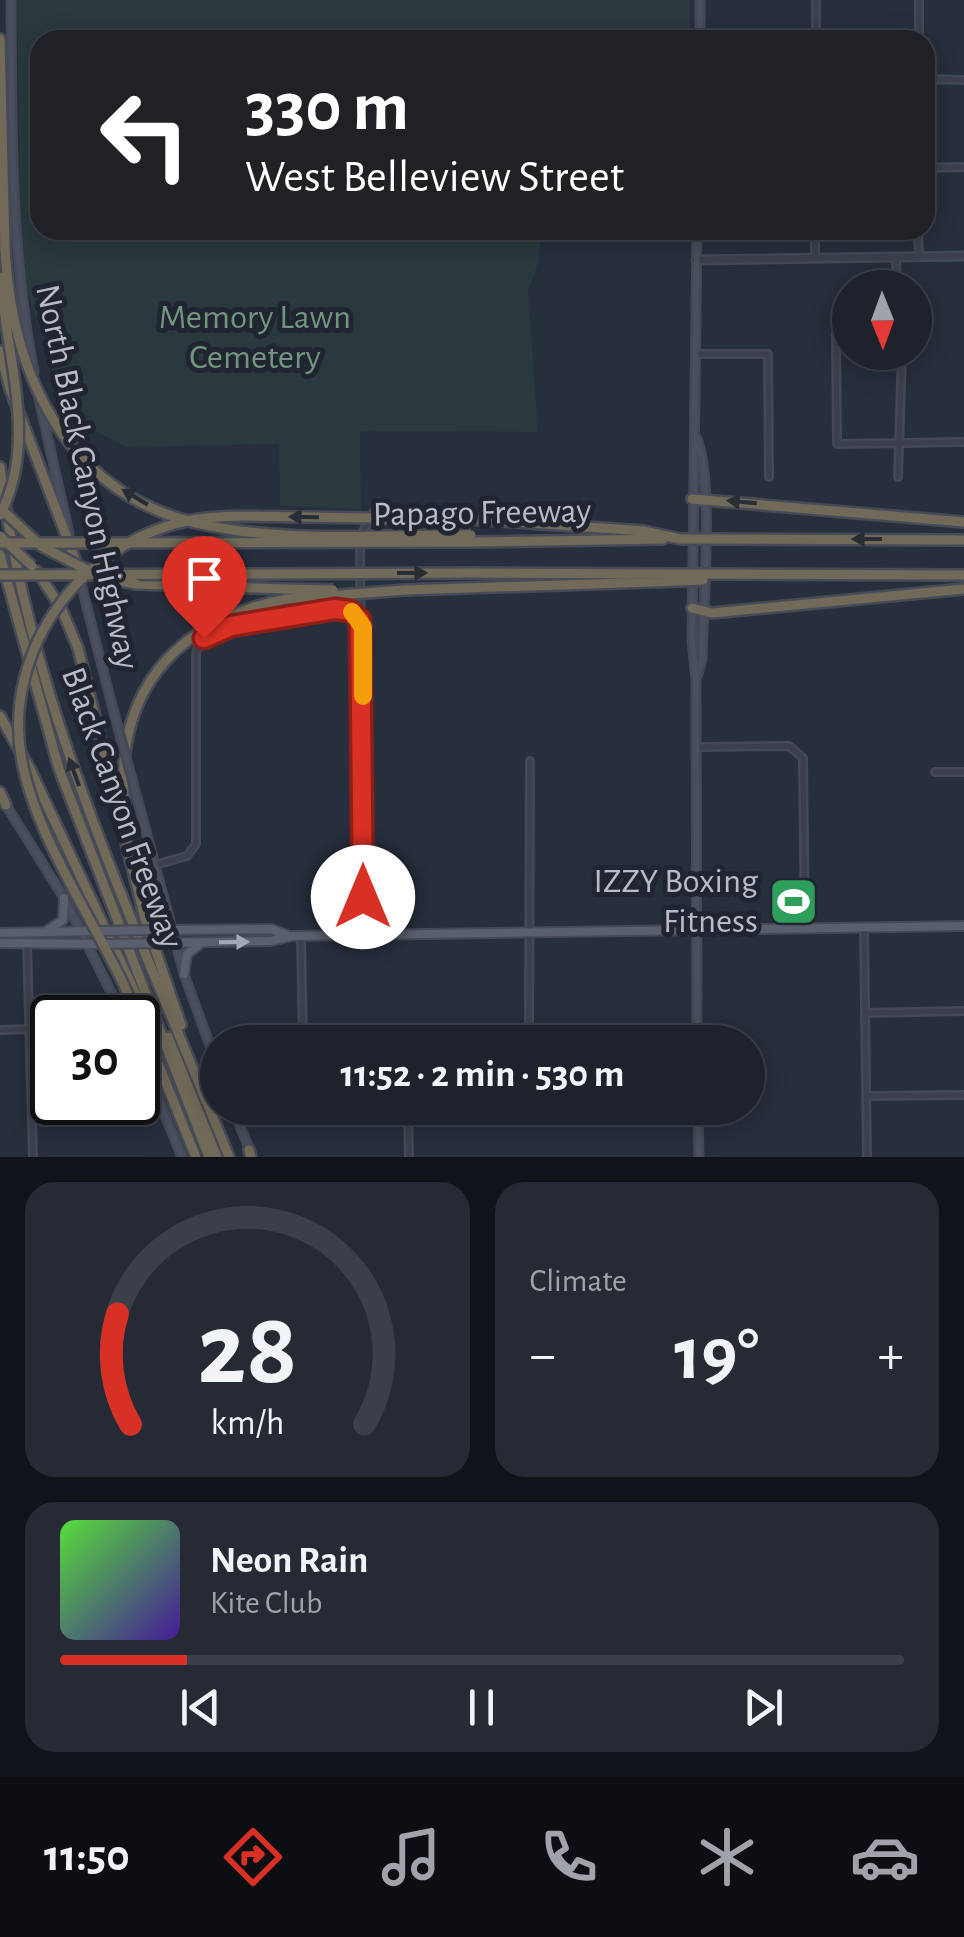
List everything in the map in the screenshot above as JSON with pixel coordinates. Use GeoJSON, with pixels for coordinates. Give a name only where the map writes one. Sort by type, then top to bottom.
{"type":"FeatureCollection","features":[{"type":"Feature","properties":{"kind":"highway"},"geometry":{"type":"LineString","coordinates":[[0,39],[2,250],[20,438],[12,484],[0,512],[58,557],[105,578],[136,584],[286,594],[472,589],[681,577]]}},
{"type":"Feature","properties":{"kind":"highway"},"geometry":{"type":"LineString","coordinates":[[2,250],[15,329],[35,390],[78,453],[127,494],[183,519],[228,529],[471,539]]}},
{"type":"Feature","properties":{"kind":"highway"},"geometry":{"type":"LineString","coordinates":[[0,350],[10,389],[75,559]]}},
{"type":"Feature","properties":{"kind":"highway","name":"Black Canyon Freeway"},"geometry":{"type":"LineString","coordinates":[[0,467],[21,590],[58,726],[200,1085]]}},
{"type":"Feature","properties":{"kind":"highway"},"geometry":{"type":"LineString","coordinates":[[692,500],[964,522]]}},
{"type":"Feature","properties":{"kind":"highway"},"geometry":{"type":"LineString","coordinates":[[196,1157],[121,980],[46,827],[26,774],[19,719],[33,650],[52,613],[91,569],[123,545],[171,525],[224,517],[471,519],[644,531],[680,539]]}},
{"type":"Feature","properties":{"kind":"highway"},"geometry":{"type":"LineString","coordinates":[[0,540],[32,566],[61,608],[78,648],[145,918],[200,1084]]}},
{"type":"Feature","properties":{"kind":"highway","name":"Papago Freeway"},"geometry":{"type":"LineString","coordinates":[[0,540],[964,540]]}},
{"type":"Feature","properties":{"kind":"highway","name":"Black Canyon Freeway"},"geometry":{"type":"LineString","coordinates":[[0,555],[34,690],[75,814],[178,1082],[213,1157]]}},
{"type":"Feature","properties":{"kind":"highway","name":"Papago Freeway"},"geometry":{"type":"LineString","coordinates":[[0,574],[964,575]]}},
{"type":"Feature","properties":{"kind":"highway"},"geometry":{"type":"LineString","coordinates":[[692,608],[703,613],[964,589]]}},
{"type":"Feature","properties":{"kind":"highway"},"geometry":{"type":"LineString","coordinates":[[130,854],[124,754],[134,713],[152,676],[181,644],[208,624],[286,594]]}},
{"type":"Feature","properties":{"kind":"highway"},"geometry":{"type":"LineString","coordinates":[[0,716],[30,768],[178,1082]]}},
{"type":"Feature","properties":{"kind":"highway"},"geometry":{"type":"LineString","coordinates":[[75,814],[87,834],[213,1157]]}},
{"type":"Feature","properties":{"kind":"highway","name":"Black Canyon Freeway"},"geometry":{"type":"LineString","coordinates":[[216,1125],[229,1157]]}},
{"type":"Feature","properties":{"kind":"main road","name":"North Black Canyon Highway"},"geometry":{"type":"LineString","coordinates":[[11,0],[17,275],[75,559],[184,974],[202,1025]]}},
{"type":"Feature","properties":{"kind":"main road"},"geometry":{"type":"LineString","coordinates":[[700,0],[700,30]]}},
{"type":"Feature","properties":{"kind":"main road"},"geometry":{"type":"LineString","coordinates":[[697,240],[692,608],[696,679],[697,1025]]}},
{"type":"Feature","properties":{"kind":"main road"},"geometry":{"type":"LineString","coordinates":[[696,438],[703,452],[704,499],[702,659],[696,679]]}},
{"type":"Feature","properties":{"kind":"main road"},"geometry":{"type":"LineString","coordinates":[[2,798],[64,898],[113,995]]}},
{"type":"Feature","properties":{"kind":"main road"},"geometry":{"type":"LineString","coordinates":[[44,932],[62,922],[64,898]]}},
{"type":"Feature","properties":{"kind":"main road"},"geometry":{"type":"LineString","coordinates":[[0,944],[964,926]]}},
{"type":"Feature","properties":{"kind":"main road"},"geometry":{"type":"LineString","coordinates":[[0,933],[271,929],[297,936]]}},
{"type":"Feature","properties":{"kind":"main road"},"geometry":{"type":"LineString","coordinates":[[184,974],[187,954],[205,942]]}},
{"type":"Feature","properties":{"kind":"main road"},"geometry":{"type":"LineString","coordinates":[[160,1104],[182,1157]]}},
{"type":"Feature","properties":{"kind":"main road"},"geometry":{"type":"LineString","coordinates":[[240,1125],[251,1155]]}},
{"type":"Feature","properties":{"kind":"main road"},"geometry":{"type":"LineString","coordinates":[[698,1125],[699,1157]]}},
{"type":"Feature","properties":{"kind":"street"},"geometry":{"type":"LineString","coordinates":[[816,0],[816,30]]}},
{"type":"Feature","properties":{"kind":"street"},"geometry":{"type":"LineString","coordinates":[[919,0],[919,30]]}},
{"type":"Feature","properties":{"kind":"street"},"geometry":{"type":"LineString","coordinates":[[935,79],[964,80]]}},
{"type":"Feature","properties":{"kind":"street"},"geometry":{"type":"LineString","coordinates":[[935,168],[964,168]]}},
{"type":"Feature","properties":{"kind":"street"},"geometry":{"type":"LineString","coordinates":[[815,240],[815,259]]}},
{"type":"Feature","properties":{"kind":"street"},"geometry":{"type":"LineString","coordinates":[[918,240],[919,256]]}},
{"type":"Feature","properties":{"kind":"street"},"geometry":{"type":"LineString","coordinates":[[696,260],[964,256]]}},
{"type":"Feature","properties":{"kind":"street"},"geometry":{"type":"LineString","coordinates":[[896,257],[896,270]]}},
{"type":"Feature","properties":{"kind":"street"},"geometry":{"type":"LineString","coordinates":[[696,354],[768,354],[769,477]]}},
{"type":"Feature","properties":{"kind":"street"},"geometry":{"type":"LineString","coordinates":[[837,370],[837,444],[964,442]]}},
{"type":"Feature","properties":{"kind":"street"},"geometry":{"type":"LineString","coordinates":[[898,478],[902,370]]}},
{"type":"Feature","properties":{"kind":"street"},"geometry":{"type":"LineString","coordinates":[[363,936],[360,537],[379,502]]}},
{"type":"Feature","properties":{"kind":"street"},"geometry":{"type":"LineString","coordinates":[[155,865],[187,856],[196,844],[196,652],[200,641],[231,626],[335,609],[350,611],[363,627]]}},
{"type":"Feature","properties":{"kind":"street"},"geometry":{"type":"LineString","coordinates":[[696,747],[788,746],[803,758],[805,929]]}},
{"type":"Feature","properties":{"kind":"street"},"geometry":{"type":"LineString","coordinates":[[529,1025],[530,760]]}},
{"type":"Feature","properties":{"kind":"street"},"geometry":{"type":"LineString","coordinates":[[935,772],[964,772]]}},
{"type":"Feature","properties":{"kind":"street"},"geometry":{"type":"LineString","coordinates":[[864,928],[867,1157]]}},
{"type":"Feature","properties":{"kind":"street"},"geometry":{"type":"LineString","coordinates":[[297,936],[301,1025]]}},
{"type":"Feature","properties":{"kind":"street"},"geometry":{"type":"LineString","coordinates":[[28,944],[34,1157]]}},
{"type":"Feature","properties":{"kind":"street"},"geometry":{"type":"LineString","coordinates":[[866,1013],[964,1011]]}},
{"type":"Feature","properties":{"kind":"street"},"geometry":{"type":"LineString","coordinates":[[0,1030],[28,1029]]}},
{"type":"Feature","properties":{"kind":"street"},"geometry":{"type":"LineString","coordinates":[[866,1096],[964,1094]]}},
{"type":"Feature","properties":{"kind":"street"},"geometry":{"type":"LineString","coordinates":[[408,1125],[409,1157]]}},
{"type":"Feature","properties":{"kind":"green space","name":"Memory Lawn Cemetery"},"geometry":{"type":"Polygon","coordinates":[[[17,0],[690,0],[690,30],[30,30],[30,240],[541,240],[528,292],[538,432],[360,431],[361,509],[280,506],[279,444],[126,447],[91,429],[53,375],[21,269],[17,0]]]}},
{"type":"Feature","properties":{"kind":"slow traffic"},"geometry":{"type":"LineString","coordinates":[[352,612],[363,627],[363,696]]}},
{"type":"Feature","properties":{"kind":"place","name":"IZZY Boxing Fitness"},"geometry":{"type":"Point","coordinates":[793,901]}},
{"type":"Feature","properties":{"kind":"route"},"geometry":{"type":"LineString","coordinates":[[204,638],[231,626],[335,609],[350,611],[360,620],[363,897]]}}]}
